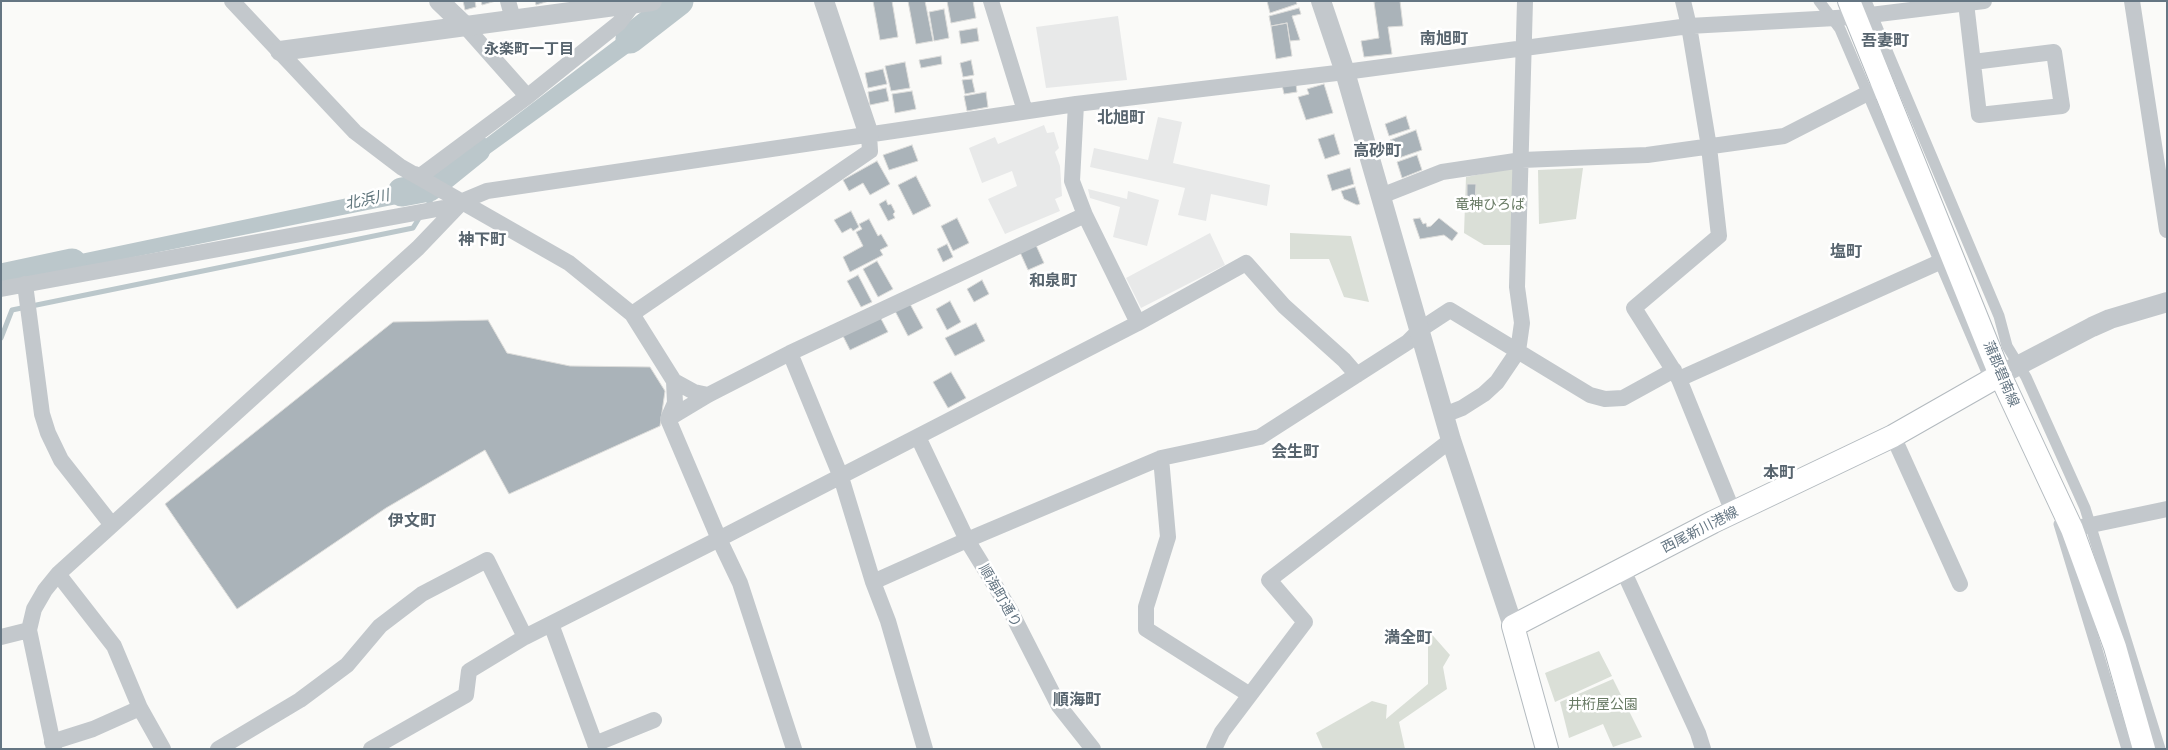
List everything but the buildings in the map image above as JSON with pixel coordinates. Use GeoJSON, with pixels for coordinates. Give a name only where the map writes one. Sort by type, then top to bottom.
{"type":"FeatureCollection","features":[{"type":"Feature","properties":{"kind":"main road","name":"蒲郡碧南線"},"geometry":{"type":"LineString","coordinates":[[1860,8],[1876,91],[1994,378],[2081,527],[2144,749]]}},
{"type":"Feature","properties":{"kind":"main road","name":"西尾新川港線"},"geometry":{"type":"LineString","coordinates":[[1513,626],[1733,512],[1893,436],[1994,378]]}},
{"type":"Feature","properties":{"kind":"main road"},"geometry":{"type":"LineString","coordinates":[[1513,626],[1547,749]]}},
{"type":"Feature","properties":{"kind":"street"},"geometry":{"type":"LineString","coordinates":[[232,1],[355,132],[412,173],[569,263],[632,314],[674,381],[694,392],[708,395]]}},
{"type":"Feature","properties":{"kind":"street"},"geometry":{"type":"LineString","coordinates":[[439,1],[464,25],[527,96]]}},
{"type":"Feature","properties":{"kind":"street"},"geometry":{"type":"LineString","coordinates":[[632,314],[870,151],[869,135],[824,1]]}},
{"type":"Feature","properties":{"kind":"street"},"geometry":{"type":"LineString","coordinates":[[991,1],[1025,111]]}},
{"type":"Feature","properties":{"kind":"street"},"geometry":{"type":"LineString","coordinates":[[1321,1],[1345,72],[1451,440],[1513,626]]}},
{"type":"Feature","properties":{"kind":"street"},"geometry":{"type":"LineString","coordinates":[[1444,415],[1462,408],[1484,394],[1497,382],[1518,351],[1522,323],[1517,287],[1525,1]]}},
{"type":"Feature","properties":{"kind":"street"},"geometry":{"type":"LineString","coordinates":[[1683,1],[1690,26],[1709,147],[1719,236],[1634,308],[1676,374],[1733,512]]}},
{"type":"Feature","properties":{"kind":"street"},"geometry":{"type":"LineString","coordinates":[[1381,196],[1442,172],[1522,160],[1647,155],[1784,136],[1876,91],[1840,29],[1819,1]]}},
{"type":"Feature","properties":{"kind":"street"},"geometry":{"type":"LineString","coordinates":[[1,289],[458,201],[487,191],[1025,111],[1525,49],[1690,26],[1831,18],[1860,8],[1984,1]]}},
{"type":"Feature","properties":{"kind":"street"},"geometry":{"type":"LineString","coordinates":[[2132,1],[2167,230]]}},
{"type":"Feature","properties":{"kind":"street"},"geometry":{"type":"LineString","coordinates":[[280,51],[464,25],[511,10],[643,2]]}},
{"type":"Feature","properties":{"kind":"street"},"geometry":{"type":"LineString","coordinates":[[412,173],[527,96],[643,2]]}},
{"type":"Feature","properties":{"kind":"street"},"geometry":{"type":"LineString","coordinates":[[1966,3],[1979,115],[2062,106],[2054,52],[1973,62]]}},
{"type":"Feature","properties":{"kind":"street"},"geometry":{"type":"LineString","coordinates":[[1860,8],[1999,316],[2007,346],[2020,364],[2085,508],[2081,527],[2160,749]]}},
{"type":"Feature","properties":{"kind":"street"},"geometry":{"type":"LineString","coordinates":[[1076,104],[1072,180],[1085,215],[1138,322]]}},
{"type":"Feature","properties":{"kind":"street"},"geometry":{"type":"LineString","coordinates":[[140,708],[53,745],[29,630],[34,610],[45,590],[58,574],[418,248],[458,201]]}},
{"type":"Feature","properties":{"kind":"street"},"geometry":{"type":"LineString","coordinates":[[668,419],[708,395],[790,353],[1085,215]]}},
{"type":"Feature","properties":{"kind":"street"},"geometry":{"type":"LineString","coordinates":[[873,582],[1161,458],[1260,437],[1408,342],[1420,329],[1450,310],[1590,396],[1605,399],[1623,398],[1946,259]]}},
{"type":"Feature","properties":{"kind":"street"},"geometry":{"type":"LineString","coordinates":[[371,749],[466,695],[469,671],[525,637],[841,477],[1138,322],[1246,263],[1284,306],[1344,360],[1357,376]]}},
{"type":"Feature","properties":{"kind":"street"},"geometry":{"type":"LineString","coordinates":[[25,284],[42,414],[48,433],[61,460],[112,525]]}},
{"type":"Feature","properties":{"kind":"street"},"geometry":{"type":"LineString","coordinates":[[2127,749],[2052,502],[1999,394],[1994,378],[2110,319],[2167,302]]}},
{"type":"Feature","properties":{"kind":"street"},"geometry":{"type":"LineString","coordinates":[[790,353],[841,477],[873,582],[888,621],[925,749]]}},
{"type":"Feature","properties":{"kind":"street"},"geometry":{"type":"LineString","coordinates":[[674,381],[675,403],[668,419],[719,539],[740,583],[794,749]]}},
{"type":"Feature","properties":{"kind":"street","name":"順海町通り"},"geometry":{"type":"LineString","coordinates":[[918,436],[967,540],[1010,610],[1059,706],[1093,749]]}},
{"type":"Feature","properties":{"kind":"street"},"geometry":{"type":"LineString","coordinates":[[1893,436],[1960,584]]}},
{"type":"Feature","properties":{"kind":"street"},"geometry":{"type":"LineString","coordinates":[[1214,749],[1222,732],[1305,622],[1269,580],[1451,440]]}},
{"type":"Feature","properties":{"kind":"street"},"geometry":{"type":"LineString","coordinates":[[1161,458],[1168,537],[1146,607],[1146,629],[1250,695]]}},
{"type":"Feature","properties":{"kind":"street"},"geometry":{"type":"LineString","coordinates":[[2081,527],[2167,510]]}},
{"type":"Feature","properties":{"kind":"street"},"geometry":{"type":"LineString","coordinates":[[218,749],[300,700],[347,665],[380,626],[422,594],[487,560],[525,637]]}},
{"type":"Feature","properties":{"kind":"street"},"geometry":{"type":"LineString","coordinates":[[1623,570],[1694,725],[1703,749]]}},
{"type":"Feature","properties":{"kind":"street"},"geometry":{"type":"LineString","coordinates":[[58,574],[114,646],[140,708],[163,749]]}},
{"type":"Feature","properties":{"kind":"street"},"geometry":{"type":"LineString","coordinates":[[551,624],[596,746],[654,720]]}},
{"type":"Feature","properties":{"kind":"street"},"geometry":{"type":"LineString","coordinates":[[1,637],[29,630]]}},
{"type":"Feature","properties":{"kind":"shaded area"},"geometry":{"type":"Polygon","coordinates":[[[1118,16],[1127,80],[1046,88],[1036,27],[1118,16]]]}},
{"type":"Feature","properties":{"kind":"shaded area"},"geometry":{"type":"Polygon","coordinates":[[[1158,117],[1182,122],[1173,163],[1270,185],[1267,206],[1211,194],[1206,221],[1178,215],[1185,188],[1090,167],[1094,148],[1148,160],[1158,117]]]}},
{"type":"Feature","properties":{"kind":"shaded area"},"geometry":{"type":"Polygon","coordinates":[[[1044,125],[1047,133],[1054,132],[1059,148],[1055,152],[1060,166],[1062,196],[1055,199],[1060,211],[1005,234],[988,199],[1017,186],[1012,171],[982,183],[969,148],[995,137],[998,144],[1044,125]]]}},
{"type":"Feature","properties":{"kind":"shaded area"},"geometry":{"type":"Polygon","coordinates":[[[1088,189],[1127,199],[1128,191],[1159,200],[1147,246],[1113,237],[1120,207],[1090,198],[1088,189]]]}},
{"type":"Feature","properties":{"kind":"shaded area"},"geometry":{"type":"Polygon","coordinates":[[[1210,233],[1225,265],[1141,308],[1126,278],[1210,233]]]}},
{"type":"Feature","properties":{"kind":"green space","name":"竜神ひろば"},"geometry":{"type":"Polygon","coordinates":[[[1516,167],[1515,245],[1484,245],[1464,233],[1466,177],[1516,167]]]}},
{"type":"Feature","properties":{"kind":"green space"},"geometry":{"type":"Polygon","coordinates":[[[1583,168],[1576,219],[1539,224],[1538,170],[1583,168]]]}},
{"type":"Feature","properties":{"kind":"green space"},"geometry":{"type":"Polygon","coordinates":[[[1290,233],[1351,236],[1369,302],[1344,297],[1329,259],[1290,259],[1290,233]]]}},
{"type":"Feature","properties":{"kind":"green space"},"geometry":{"type":"Polygon","coordinates":[[[1428,630],[1450,655],[1443,667],[1447,689],[1399,722],[1405,749],[1323,749],[1316,733],[1372,701],[1387,705],[1386,719],[1428,684],[1428,630]]]}},
{"type":"Feature","properties":{"kind":"green space"},"geometry":{"type":"Polygon","coordinates":[[[1599,651],[1612,676],[1555,702],[1545,673],[1599,651]]]}},
{"type":"Feature","properties":{"kind":"green space","name":"井桁屋公園"},"geometry":{"type":"Polygon","coordinates":[[[1613,679],[1642,737],[1613,747],[1603,724],[1569,738],[1560,702],[1613,679]]]}},
{"type":"Feature","properties":{"kind":"water"},"geometry":{"type":"Polygon","coordinates":[[[647,16],[680,16],[456,178],[443,171],[647,16]]]}},
{"type":"Feature","properties":{"kind":"water","name":"北浜川"},"geometry":{"type":"Polygon","coordinates":[[[419,183],[427,198],[35,277],[33,264],[419,183]]]}},
{"type":"Feature","properties":{"kind":"water"},"geometry":{"type":"Polygon","coordinates":[[[18,266],[19,281],[1,285],[1,269],[18,266]]]}},
{"type":"Feature","properties":{"kind":"waterway","name":"北浜川"},"geometry":{"type":"LineString","coordinates":[[630,39],[679,1]]}},
{"type":"Feature","properties":{"kind":"waterway","name":"北浜川"},"geometry":{"type":"LineString","coordinates":[[402,192],[429,187],[476,149]]}},
{"type":"Feature","properties":{"kind":"waterway"},"geometry":{"type":"LineString","coordinates":[[426,208],[450,168]]}},
{"type":"Feature","properties":{"kind":"waterway"},"geometry":{"type":"LineString","coordinates":[[1,338],[12,310],[413,228],[421,215]]}},
{"type":"Feature","properties":{"kind":"waterway","name":"北浜川"},"geometry":{"type":"LineString","coordinates":[[1,278],[72,263]]}},
{"type":"Feature","properties":{"kind":"district","name":"南旭町"},"geometry":{"type":"Point","coordinates":[1444,39]}},
{"type":"Feature","properties":{"kind":"district","name":"吾妻町"},"geometry":{"type":"Point","coordinates":[1885,41]}},
{"type":"Feature","properties":{"kind":"district","name":"永楽町一丁目"},"geometry":{"type":"Point","coordinates":[529,49]}},
{"type":"Feature","properties":{"kind":"district","name":"北旭町"},"geometry":{"type":"Point","coordinates":[1121,118]}},
{"type":"Feature","properties":{"kind":"district","name":"高砂町"},"geometry":{"type":"Point","coordinates":[1377,151]}},
{"type":"Feature","properties":{"kind":"district","name":"神下町"},"geometry":{"type":"Point","coordinates":[482,240]}},
{"type":"Feature","properties":{"kind":"district","name":"塩町"},"geometry":{"type":"Point","coordinates":[1846,252]}},
{"type":"Feature","properties":{"kind":"district","name":"和泉町"},"geometry":{"type":"Point","coordinates":[1053,281]}},
{"type":"Feature","properties":{"kind":"district","name":"会生町"},"geometry":{"type":"Point","coordinates":[1295,452]}},
{"type":"Feature","properties":{"kind":"district","name":"本町"},"geometry":{"type":"Point","coordinates":[1779,473]}},
{"type":"Feature","properties":{"kind":"district","name":"伊文町"},"geometry":{"type":"Point","coordinates":[412,521]}},
{"type":"Feature","properties":{"kind":"district","name":"満全町"},"geometry":{"type":"Point","coordinates":[1408,638]}},
{"type":"Feature","properties":{"kind":"district","name":"順海町"},"geometry":{"type":"Point","coordinates":[1077,700]}}]}
